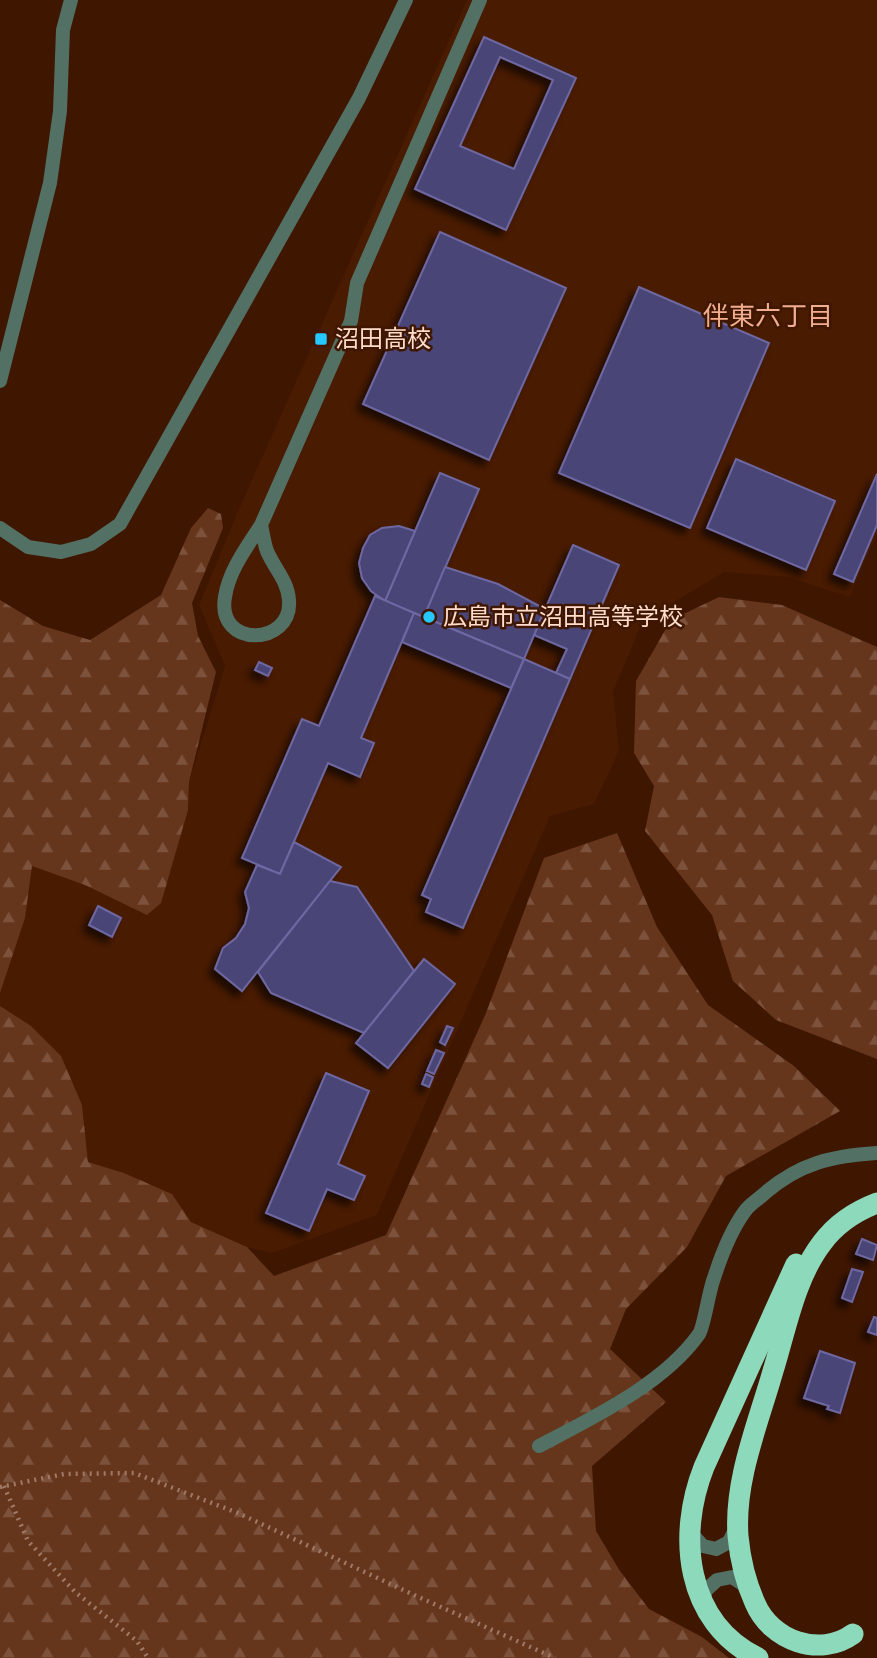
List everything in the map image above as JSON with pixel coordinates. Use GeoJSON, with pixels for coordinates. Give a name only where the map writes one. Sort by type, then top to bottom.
{"type":"FeatureCollection","features":[{"type":"Feature","properties":{"kind":"highway"},"geometry":{"type":"LineString","coordinates":[[758,1658],[726,1636],[708,1610],[692,1572],[690,1532],[696,1492],[704,1467],[802,1250],[819,1225],[831,1214],[856,1197],[877,1188]]}},
{"type":"Feature","properties":{"kind":"highway"},"geometry":{"type":"LineString","coordinates":[[853,1634],[839,1649],[818,1654],[799,1649],[771,1629],[755,1604],[750,1588],[741,1555],[738,1523],[745,1468],[789,1318],[806,1270],[832,1231],[851,1216],[877,1202]]}},
{"type":"Feature","properties":{"kind":"street"},"geometry":{"type":"LineString","coordinates":[[0,381],[50,183],[61,111],[63,30],[71,0]]}},
{"type":"Feature","properties":{"kind":"street"},"geometry":{"type":"LineString","coordinates":[[0,528],[28,547],[61,552],[91,544],[120,524],[359,98],[406,0]]}},
{"type":"Feature","properties":{"kind":"street"},"geometry":{"type":"LineString","coordinates":[[261,525],[267,551],[283,580],[289,600],[287,618],[272,632],[251,637],[237,632],[224,614],[225,596],[235,566],[261,525],[351,321],[357,283],[480,0]]}},
{"type":"Feature","properties":{"kind":"street"},"geometry":{"type":"LineString","coordinates":[[539,1446],[619,1403],[674,1362],[701,1332],[707,1296],[722,1255],[746,1210],[775,1184],[809,1164],[841,1155],[877,1153]]}},
{"type":"Feature","properties":{"kind":"street"},"geometry":{"type":"LineString","coordinates":[[690,1532],[703,1546],[716,1549],[729,1542],[738,1523]]}},
{"type":"Feature","properties":{"kind":"street"},"geometry":{"type":"LineString","coordinates":[[708,1610],[704,1599],[705,1591],[717,1580],[732,1577],[750,1588]]}},
{"type":"Feature","properties":{"kind":"path"},"geometry":{"type":"LineString","coordinates":[[148,1658],[136,1641],[75,1592],[28,1541],[2,1486],[64,1474],[134,1474],[238,1513],[555,1658]]}},
{"type":"Feature","properties":{"kind":"shaded area","name":"広島市立沼田高等学校"},"geometry":{"type":"Polygon","coordinates":[[[467,0],[877,0],[877,533],[850,597],[787,577],[724,572],[671,604],[639,630],[613,692],[619,751],[594,804],[550,816],[377,1215],[272,1253],[247,1247],[191,1222],[172,1194],[124,1173],[88,1162],[82,1105],[0,1006],[0,993],[25,918],[32,865],[85,885],[188,810],[189,782],[225,666],[199,605],[238,511],[467,0]]]}},
{"type":"Feature","properties":{"kind":"green space"},"geometry":{"type":"Polygon","coordinates":[[[208,508],[221,514],[223,528],[192,603],[198,636],[216,672],[189,782],[188,810],[161,903],[147,915],[85,885],[32,866],[25,918],[0,993],[0,600],[43,626],[90,640],[161,595],[191,528],[208,508]]]}},
{"type":"Feature","properties":{"kind":"green space"},"geometry":{"type":"Polygon","coordinates":[[[719,597],[782,605],[877,647],[877,1059],[776,1020],[733,981],[712,915],[645,831],[654,786],[634,753],[636,681],[671,620],[719,597]]]}},
{"type":"Feature","properties":{"kind":"green space"},"geometry":{"type":"Polygon","coordinates":[[[617,833],[657,927],[708,1005],[794,1066],[840,1111],[726,1176],[687,1247],[626,1309],[610,1349],[666,1402],[592,1466],[596,1531],[620,1571],[649,1609],[702,1637],[729,1658],[0,1658],[0,1006],[31,1026],[61,1056],[82,1105],[88,1162],[124,1173],[172,1194],[191,1222],[247,1247],[274,1276],[386,1235],[486,1013],[544,858],[617,833]]]}},
{"type":"Feature","properties":{"kind":"building"},"geometry":{"type":"Polygon","coordinates":[[[484,37],[576,78],[506,230],[415,189],[484,37]],[[500,57],[460,146],[514,169],[553,80],[500,57]]]}},
{"type":"Feature","properties":{"kind":"building"},"geometry":{"type":"Polygon","coordinates":[[[440,232],[566,288],[489,460],[363,404],[440,232]]]}},
{"type":"Feature","properties":{"kind":"building"},"geometry":{"type":"Polygon","coordinates":[[[639,287],[769,343],[690,528],[559,473],[639,287]]]}},
{"type":"Feature","properties":{"kind":"building"},"geometry":{"type":"Polygon","coordinates":[[[736,459],[835,501],[806,570],[707,528],[736,459]]]}},
{"type":"Feature","properties":{"kind":"building"},"geometry":{"type":"Polygon","coordinates":[[[440,473],[479,489],[424,617],[385,601],[440,473]]]}},
{"type":"Feature","properties":{"kind":"building"},"geometry":{"type":"Polygon","coordinates":[[[877,474],[877,525],[853,582],[834,574],[877,474]]]}},
{"type":"Feature","properties":{"kind":"building"},"geometry":{"type":"Polygon","coordinates":[[[399,526],[415,531],[385,601],[371,591],[362,578],[359,563],[370,535],[382,528],[399,526]]]}},
{"type":"Feature","properties":{"kind":"building"},"geometry":{"type":"Polygon","coordinates":[[[573,545],[619,565],[570,679],[556,673],[567,649],[534,635],[573,545]]]}},
{"type":"Feature","properties":{"kind":"building"},"geometry":{"type":"Polygon","coordinates":[[[445,567],[498,584],[545,609],[524,659],[424,617],[445,567]]]}},
{"type":"Feature","properties":{"kind":"building"},"geometry":{"type":"Polygon","coordinates":[[[375,596],[414,613],[361,738],[374,743],[360,777],[328,763],[280,874],[242,858],[302,719],[319,726],[375,596]]]}},
{"type":"Feature","properties":{"kind":"building"},"geometry":{"type":"Polygon","coordinates":[[[414,613],[524,659],[511,688],[402,642],[414,613]]]}},
{"type":"Feature","properties":{"kind":"building"},"geometry":{"type":"Polygon","coordinates":[[[524,659],[570,679],[463,928],[426,912],[431,899],[422,895],[524,659]]]}},
{"type":"Feature","properties":{"kind":"building"},"geometry":{"type":"Polygon","coordinates":[[[259,662],[272,668],[268,676],[255,670],[259,662]]]}},
{"type":"Feature","properties":{"kind":"building"},"geometry":{"type":"Polygon","coordinates":[[[294,842],[341,867],[242,991],[215,969],[223,948],[236,938],[245,924],[249,908],[245,892],[257,865],[280,874],[294,842]]]}},
{"type":"Feature","properties":{"kind":"building"},"geometry":{"type":"Polygon","coordinates":[[[330,881],[357,887],[414,971],[364,1033],[271,993],[258,972],[330,881]]]}},
{"type":"Feature","properties":{"kind":"building"},"geometry":{"type":"Polygon","coordinates":[[[98,906],[121,918],[112,937],[89,925],[98,906]]]}},
{"type":"Feature","properties":{"kind":"building"},"geometry":{"type":"Polygon","coordinates":[[[424,959],[455,984],[388,1068],[356,1043],[424,959]]]}},
{"type":"Feature","properties":{"kind":"building"},"geometry":{"type":"Polygon","coordinates":[[[447,1026],[453,1028],[445,1045],[440,1042],[447,1026]]]}},
{"type":"Feature","properties":{"kind":"building"},"geometry":{"type":"Polygon","coordinates":[[[436,1050],[444,1053],[434,1074],[427,1071],[436,1050]]]}},
{"type":"Feature","properties":{"kind":"building"},"geometry":{"type":"Polygon","coordinates":[[[326,1073],[369,1091],[338,1164],[365,1176],[354,1200],[327,1189],[309,1231],[266,1213],[326,1073]]]}},
{"type":"Feature","properties":{"kind":"building"},"geometry":{"type":"Polygon","coordinates":[[[426,1074],[433,1077],[429,1087],[422,1084],[426,1074]]]}},
{"type":"Feature","properties":{"kind":"building"},"geometry":{"type":"Polygon","coordinates":[[[862,1239],[877,1245],[873,1260],[856,1254],[862,1239]]]}},
{"type":"Feature","properties":{"kind":"building"},"geometry":{"type":"Polygon","coordinates":[[[852,1269],[863,1272],[852,1302],[842,1298],[852,1269]]]}},
{"type":"Feature","properties":{"kind":"building"},"geometry":{"type":"Polygon","coordinates":[[[874,1317],[877,1318],[877,1335],[868,1332],[874,1317]]]}},
{"type":"Feature","properties":{"kind":"building"},"geometry":{"type":"Polygon","coordinates":[[[820,1351],[855,1363],[840,1413],[827,1409],[829,1406],[804,1398],[820,1351]]]}},
{"type":"Feature","properties":{"kind":"place","name":"沼田高校"},"geometry":{"type":"Point","coordinates":[321,339]}},
{"type":"Feature","properties":{"kind":"place","name":"広島市立沼田高等学校"},"geometry":{"type":"Point","coordinates":[429,617]}},
{"type":"Feature","properties":{"kind":"district","name":"伴東六丁目"},"geometry":{"type":"Point","coordinates":[768,316]}}]}
